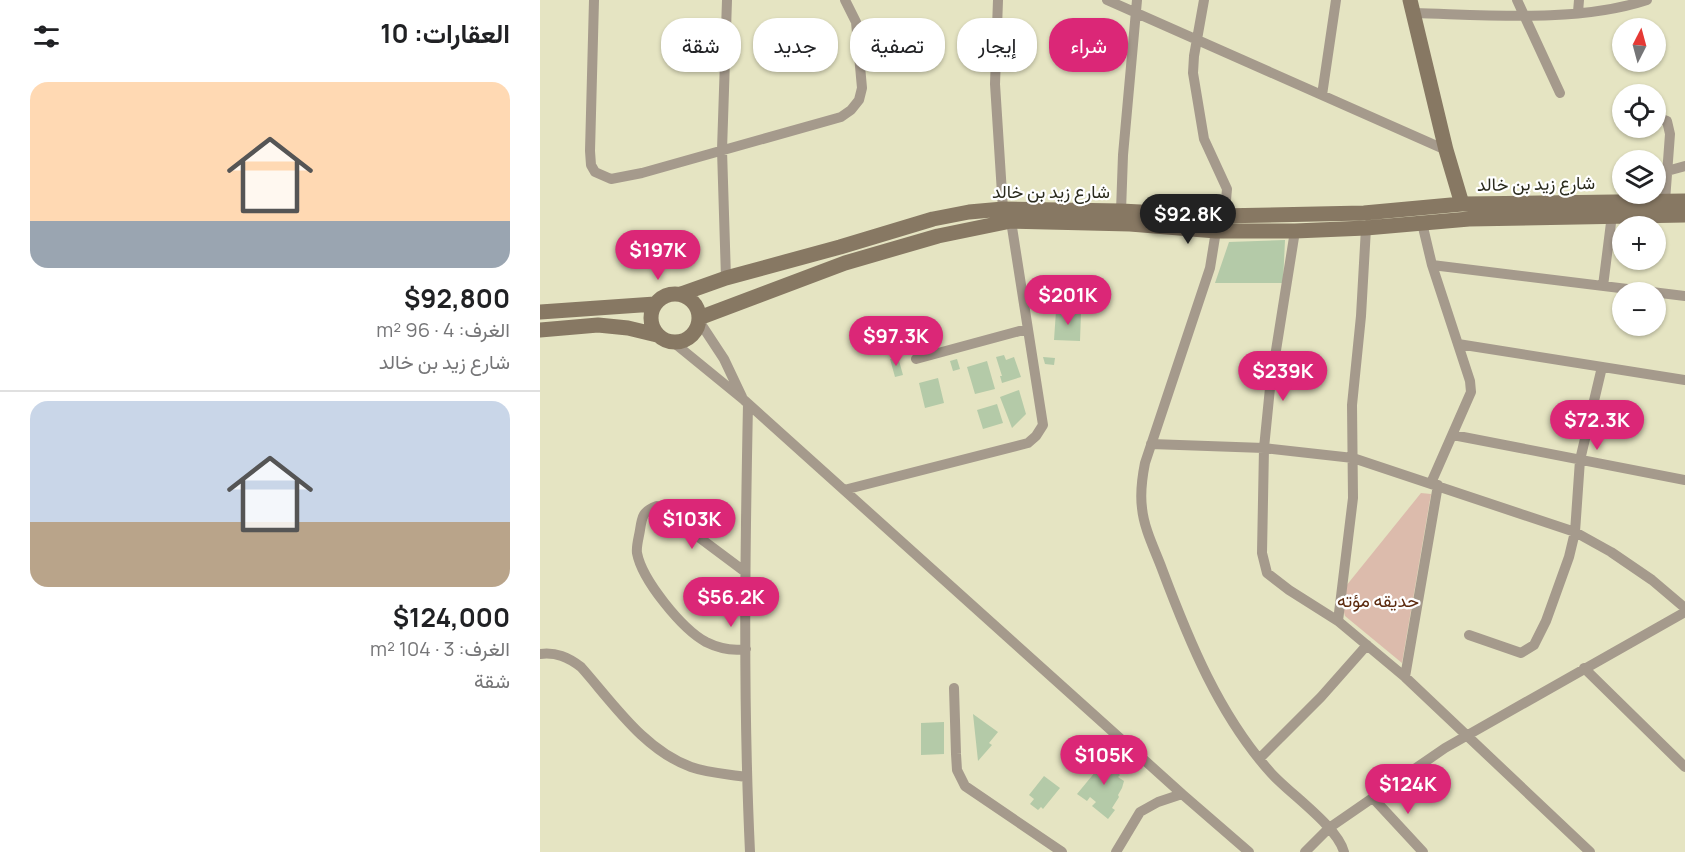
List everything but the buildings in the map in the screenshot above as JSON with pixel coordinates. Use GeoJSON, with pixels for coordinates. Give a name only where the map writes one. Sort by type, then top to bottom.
{"type":"FeatureCollection","features":[{"type":"Feature","properties":{"kind":"main road"},"geometry":{"type":"LineString","coordinates":[[1413,6],[1446,150],[1462,204]]}},
{"type":"Feature","properties":{"kind":"main road","name":"شارع زيد بن خالد"},"geometry":{"type":"LineString","coordinates":[[1666,201],[1685,201]]}},
{"type":"Feature","properties":{"kind":"main road","name":"شارع زيد بن خالد"},"geometry":{"type":"LineString","coordinates":[[681,294],[726,278],[840,248],[933,219],[969,212],[1130,224],[1217,224],[1462,204],[1612,202]]}},
{"type":"Feature","properties":{"kind":"main road","name":"شارع زيد بن خالد"},"geometry":{"type":"LineString","coordinates":[[699,320],[846,263],[1007,215],[1121,211],[1217,224],[1295,231],[1366,228],[1468,219],[1685,215]]}},
{"type":"Feature","properties":{"kind":"main road"},"geometry":{"type":"LineString","coordinates":[[540,312],[655,304],[668,294],[681,294],[694,303],[699,320],[690,337],[679,342],[673,342],[657,334],[598,325],[540,330]]}},
{"type":"Feature","properties":{"kind":"main road"},"geometry":{"type":"LineString","coordinates":[[655,304],[651,320],[657,334]]}},
{"type":"Feature","properties":{"kind":"street"},"geometry":{"type":"LineString","coordinates":[[594,0],[591,165],[595,172],[611,178],[642,173],[841,117],[851,110],[859,100],[862,88],[856,22],[845,0]]}},
{"type":"Feature","properties":{"kind":"street"},"geometry":{"type":"LineString","coordinates":[[726,278],[722,150],[728,0]]}},
{"type":"Feature","properties":{"kind":"street"},"geometry":{"type":"LineString","coordinates":[[844,490],[1028,443],[1043,425],[1007,215],[995,84],[998,0]]}},
{"type":"Feature","properties":{"kind":"street"},"geometry":{"type":"LineString","coordinates":[[1107,0],[1446,150]]}},
{"type":"Feature","properties":{"kind":"street"},"geometry":{"type":"LineString","coordinates":[[1121,211],[1123,155],[1137,0]]}},
{"type":"Feature","properties":{"kind":"street"},"geometry":{"type":"LineString","coordinates":[[1204,0],[1193,72],[1201,128],[1227,189],[1226,200],[1217,224],[1210,268],[1151,444],[1142,480],[1142,510],[1144,522],[1185,632],[1226,712],[1272,775],[1329,828],[1342,844],[1344,852]]}},
{"type":"Feature","properties":{"kind":"street"},"geometry":{"type":"LineString","coordinates":[[1322,95],[1336,0]]}},
{"type":"Feature","properties":{"kind":"street"},"geometry":{"type":"LineString","coordinates":[[1517,0],[1560,93]]}},
{"type":"Feature","properties":{"kind":"street"},"geometry":{"type":"LineString","coordinates":[[1578,12],[1579,0]]}},
{"type":"Feature","properties":{"kind":"street"},"geometry":{"type":"LineString","coordinates":[[1413,6],[1524,16],[1610,10],[1647,0]]}},
{"type":"Feature","properties":{"kind":"street"},"geometry":{"type":"LineString","coordinates":[[1666,121],[1669,125],[1666,186]]}},
{"type":"Feature","properties":{"kind":"street"},"geometry":{"type":"LineString","coordinates":[[1667,171],[1685,165]]}},
{"type":"Feature","properties":{"kind":"street"},"geometry":{"type":"LineString","coordinates":[[1603,286],[1612,215]]}},
{"type":"Feature","properties":{"kind":"street"},"geometry":{"type":"LineString","coordinates":[[1405,677],[1434,484],[1471,392],[1470,381],[1432,265],[1422,222]]}},
{"type":"Feature","properties":{"kind":"street"},"geometry":{"type":"LineString","coordinates":[[1338,621],[1353,498],[1352,405],[1361,316],[1366,228]]}},
{"type":"Feature","properties":{"kind":"street"},"geometry":{"type":"LineString","coordinates":[[1295,231],[1270,388],[1264,448],[1262,545],[1265,567],[1275,580],[1338,621],[1405,677],[1590,852]]}},
{"type":"Feature","properties":{"kind":"street"},"geometry":{"type":"LineString","coordinates":[[1432,265],[1685,296]]}},
{"type":"Feature","properties":{"kind":"street"},"geometry":{"type":"LineString","coordinates":[[699,320],[724,359],[746,402],[744,571],[746,777],[750,852]]}},
{"type":"Feature","properties":{"kind":"street"},"geometry":{"type":"LineString","coordinates":[[916,360],[1027,329]]}},
{"type":"Feature","properties":{"kind":"street"},"geometry":{"type":"LineString","coordinates":[[673,342],[746,402],[1249,852]]}},
{"type":"Feature","properties":{"kind":"street"},"geometry":{"type":"LineString","coordinates":[[1458,344],[1685,380]]}},
{"type":"Feature","properties":{"kind":"street"},"geometry":{"type":"LineString","coordinates":[[1469,635],[1521,653],[1530,648],[1546,621],[1569,557],[1575,532],[1580,460],[1602,367]]}},
{"type":"Feature","properties":{"kind":"street"},"geometry":{"type":"LineString","coordinates":[[1454,435],[1685,480]]}},
{"type":"Feature","properties":{"kind":"street"},"geometry":{"type":"LineString","coordinates":[[1151,444],[1264,448],[1353,458],[1575,532],[1611,552],[1652,580],[1685,610],[1445,748],[1329,828],[1305,852]]}},
{"type":"Feature","properties":{"kind":"street"},"geometry":{"type":"LineString","coordinates":[[744,571],[657,506],[646,511],[642,517],[637,552],[653,588],[684,625],[705,641],[734,651],[746,649]]}},
{"type":"Feature","properties":{"kind":"street"},"geometry":{"type":"LineString","coordinates":[[1259,759],[1321,697],[1367,645]]}},
{"type":"Feature","properties":{"kind":"street"},"geometry":{"type":"LineString","coordinates":[[540,654],[558,654],[569,658],[581,667],[641,735],[668,754],[691,767],[746,777]]}},
{"type":"Feature","properties":{"kind":"street"},"geometry":{"type":"LineString","coordinates":[[1584,668],[1685,767]]}},
{"type":"Feature","properties":{"kind":"street"},"geometry":{"type":"LineString","coordinates":[[954,688],[957,770],[965,786],[1062,852]]}},
{"type":"Feature","properties":{"kind":"street"},"geometry":{"type":"LineString","coordinates":[[1116,852],[1140,812],[1158,802],[1182,794]]}},
{"type":"Feature","properties":{"kind":"street"},"geometry":{"type":"LineString","coordinates":[[1373,798],[1423,852]]}},
{"type":"Feature","properties":{"kind":"green space","name":"حديقه مؤته"},"geometry":{"type":"Polygon","coordinates":[[[1421,493],[1431,494],[1402,663],[1345,616],[1343,609],[1346,586],[1421,493]]]}}]}
